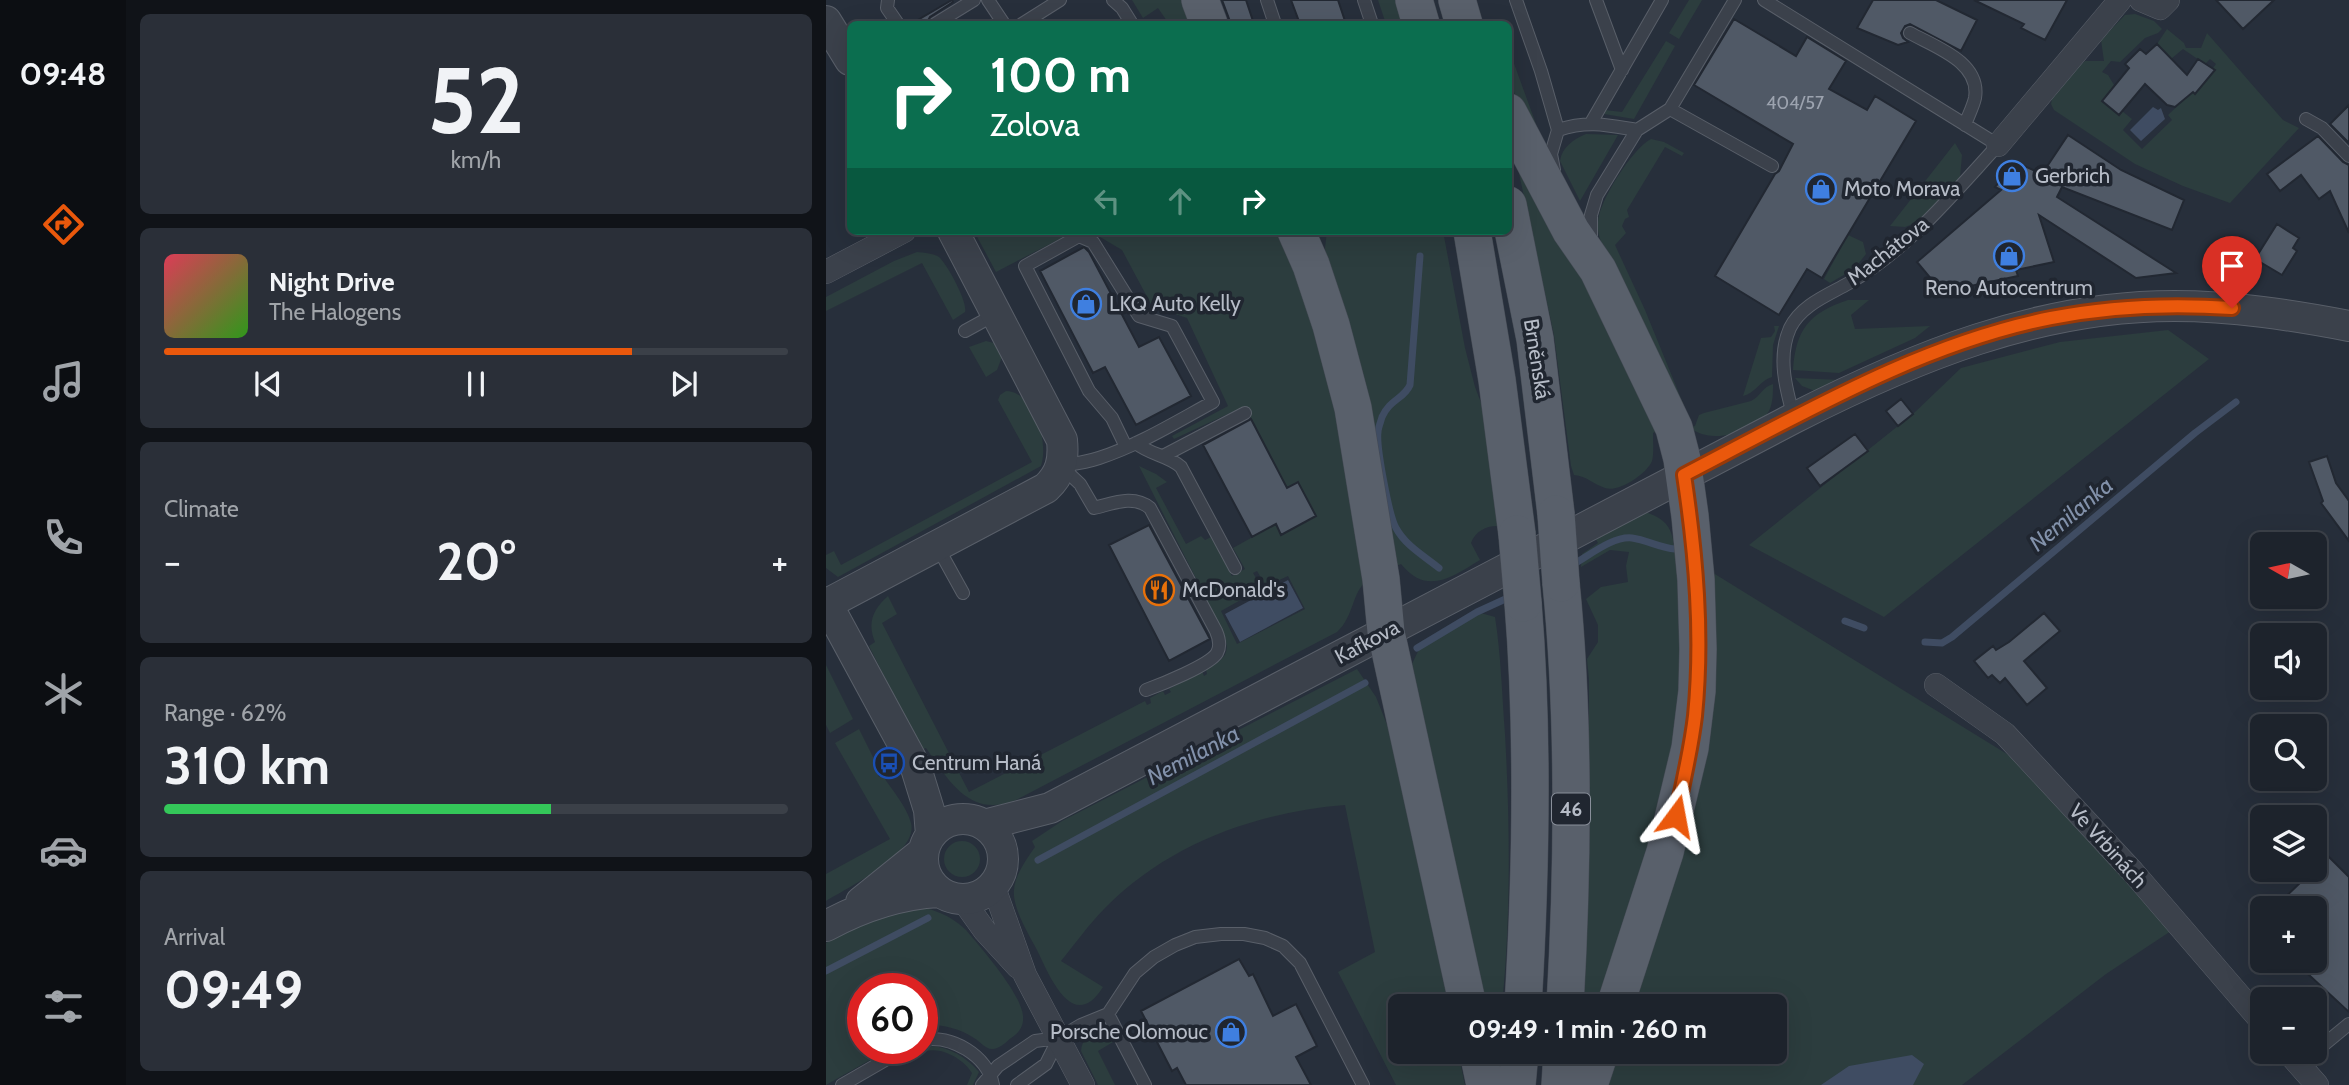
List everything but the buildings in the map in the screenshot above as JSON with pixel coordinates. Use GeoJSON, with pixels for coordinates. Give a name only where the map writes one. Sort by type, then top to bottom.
{"type":"FeatureCollection","features":[{"type":"Feature","properties":{"kind":"main road"},"geometry":{"type":"LineString","coordinates":[[1200,0],[1208,21]]}},
{"type":"Feature","properties":{"kind":"main road"},"geometry":{"type":"LineString","coordinates":[[1414,0],[1420,21]]}},
{"type":"Feature","properties":{"kind":"main road"},"geometry":{"type":"LineString","coordinates":[[1512,120],[1572,232],[1594,255],[1674,428],[1684,475],[1694,548],[1698,614],[1695,718],[1676,816],[1619,994]]}},
{"type":"Feature","properties":{"kind":"main road","name":"Brněnská"},"geometry":{"type":"LineString","coordinates":[[1512,225],[1535,339],[1562,583],[1571,776],[1565,994]]}},
{"type":"Feature","properties":{"kind":"main road","name":"Brněnská"},"geometry":{"type":"LineString","coordinates":[[1473,235],[1497,380],[1523,603],[1530,771],[1528,923],[1524,994]]}},
{"type":"Feature","properties":{"kind":"main road"},"geometry":{"type":"LineString","coordinates":[[1308,246],[1353,408],[1381,579],[1385,632],[1465,994]]}},
{"type":"Feature","properties":{"kind":"main road"},"geometry":{"type":"LineString","coordinates":[[1481,1064],[1485,1085]]}},
{"type":"Feature","properties":{"kind":"main road"},"geometry":{"type":"LineString","coordinates":[[1517,1085],[1519,1064]]}},
{"type":"Feature","properties":{"kind":"main road"},"geometry":{"type":"LineString","coordinates":[[1560,1085],[1561,1064]]}},
{"type":"Feature","properties":{"kind":"main road"},"geometry":{"type":"LineString","coordinates":[[1589,1085],[1596,1064]]}},
{"type":"Feature","properties":{"kind":"street","name":"Machátova"},"geometry":{"type":"LineString","coordinates":[[1998,145],[2120,0]]}},
{"type":"Feature","properties":{"kind":"street"},"geometry":{"type":"LineString","coordinates":[[2141,0],[2160,8],[2168,0]]}},
{"type":"Feature","properties":{"kind":"street"},"geometry":{"type":"LineString","coordinates":[[826,21],[847,55]]}},
{"type":"Feature","properties":{"kind":"street"},"geometry":{"type":"LineString","coordinates":[[826,272],[896,235]]}},
{"type":"Feature","properties":{"kind":"street"},"geometry":{"type":"LineString","coordinates":[[955,235],[1062,440],[1064,453],[1061,466],[1056,479],[1046,488],[826,603],[916,768],[929,810],[923,864],[926,875],[951,895],[1025,975]]}},
{"type":"Feature","properties":{"kind":"street","name":"Kafkova"},"geometry":{"type":"LineString","coordinates":[[834,922],[950,821],[976,822],[1050,808],[1794,418],[1912,362],[1985,335],[2077,313],[2145,306],[2216,307],[2280,314],[2349,326]]}},
{"type":"Feature","properties":{"kind":"street","name":"Ve Vrbinách"},"geometry":{"type":"LineString","coordinates":[[1936,685],[2005,734],[2133,872],[2250,1008]]}},
{"type":"Feature","properties":{"kind":"street"},"geometry":{"type":"LineString","coordinates":[[916,768],[976,822],[993,832],[999,841],[998,874],[1025,975],[1083,1085]]}},
{"type":"Feature","properties":{"kind":"street","name":"Kafkova"},"geometry":{"type":"LineString","coordinates":[[834,922],[907,895],[979,896],[1050,808]]}},
{"type":"Feature","properties":{"kind":"street"},"geometry":{"type":"LineString","coordinates":[[2298,1064],[2316,1085]]}},
{"type":"Feature","properties":{"kind":"lane"},"geometry":{"type":"LineString","coordinates":[[888,0],[887,8],[894,21]]}},
{"type":"Feature","properties":{"kind":"lane"},"geometry":{"type":"LineString","coordinates":[[940,21],[974,0]]}},
{"type":"Feature","properties":{"kind":"lane"},"geometry":{"type":"LineString","coordinates":[[988,0],[1002,21]]}},
{"type":"Feature","properties":{"kind":"lane"},"geometry":{"type":"LineString","coordinates":[[1027,21],[1060,0]]}},
{"type":"Feature","properties":{"kind":"lane"},"geometry":{"type":"LineString","coordinates":[[1113,0],[1130,21]]}},
{"type":"Feature","properties":{"kind":"lane"},"geometry":{"type":"LineString","coordinates":[[1267,0],[1274,21]]}},
{"type":"Feature","properties":{"kind":"lane"},"geometry":{"type":"LineString","coordinates":[[1364,0],[1371,21]]}},
{"type":"Feature","properties":{"kind":"lane"},"geometry":{"type":"LineString","coordinates":[[1516,0],[1558,130],[1551,155],[1555,172],[1594,255]]}},
{"type":"Feature","properties":{"kind":"lane"},"geometry":{"type":"LineString","coordinates":[[1597,0],[1622,70]]}},
{"type":"Feature","properties":{"kind":"lane"},"geometry":{"type":"LineString","coordinates":[[1647,0],[1654,16]]}},
{"type":"Feature","properties":{"kind":"lane"},"geometry":{"type":"LineString","coordinates":[[1591,123],[1662,0]]}},
{"type":"Feature","properties":{"kind":"lane"},"geometry":{"type":"LineString","coordinates":[[1594,255],[1591,215],[1597,195],[1637,130],[1670,109],[1735,0]]}},
{"type":"Feature","properties":{"kind":"lane"},"geometry":{"type":"LineString","coordinates":[[1764,0],[1998,145]]}},
{"type":"Feature","properties":{"kind":"lane"},"geometry":{"type":"LineString","coordinates":[[1910,33],[1968,68],[1975,82],[1975,99],[1965,125]]}},
{"type":"Feature","properties":{"kind":"lane"},"geometry":{"type":"LineString","coordinates":[[1670,109],[1772,166]]}},
{"type":"Feature","properties":{"kind":"lane"},"geometry":{"type":"LineString","coordinates":[[2306,119],[2322,128],[2349,156]]}},
{"type":"Feature","properties":{"kind":"lane"},"geometry":{"type":"LineString","coordinates":[[1558,130],[1576,124],[1591,123],[1637,130]]}},
{"type":"Feature","properties":{"kind":"lane","name":"Machátova"},"geometry":{"type":"LineString","coordinates":[[1794,418],[1784,377],[1784,357],[1790,329],[1800,314],[1866,273],[1927,223],[1998,145]]}},
{"type":"Feature","properties":{"kind":"lane"},"geometry":{"type":"LineString","coordinates":[[1061,466],[1097,459],[1131,445],[1213,402],[1172,326],[1139,316],[1093,242],[1079,236],[1024,267],[1089,391],[1131,445],[1170,459],[1181,467],[1235,568]]}},
{"type":"Feature","properties":{"kind":"lane"},"geometry":{"type":"LineString","coordinates":[[965,331],[996,314]]}},
{"type":"Feature","properties":{"kind":"lane"},"geometry":{"type":"LineString","coordinates":[[1163,456],[1245,413]]}},
{"type":"Feature","properties":{"kind":"lane"},"geometry":{"type":"LineString","coordinates":[[1061,466],[1080,484],[1094,508],[1127,500],[1140,502],[1150,508],[1219,637],[1219,648],[1213,658],[1165,684],[1146,690]]}},
{"type":"Feature","properties":{"kind":"lane"},"geometry":{"type":"LineString","coordinates":[[937,546],[963,593]]}},
{"type":"Feature","properties":{"kind":"lane"},"geometry":{"type":"LineString","coordinates":[[982,1085],[1035,1041],[1059,1038],[1108,1014],[1135,973],[1154,957],[1195,937],[1244,934],[1265,937],[1283,946],[1300,962],[1363,1085]]}},
{"type":"Feature","properties":{"kind":"lane"},"geometry":{"type":"LineString","coordinates":[[1108,1014],[1146,1085]]}},
{"type":"Feature","properties":{"kind":"lane"},"geometry":{"type":"LineString","coordinates":[[2327,1038],[2349,1024]]}},
{"type":"Feature","properties":{"kind":"lane"},"geometry":{"type":"LineString","coordinates":[[1017,1085],[1046,1064],[1059,1038]]}},
{"type":"Feature","properties":{"kind":"lane"},"geometry":{"type":"LineString","coordinates":[[938,1040],[961,1047],[975,1056],[992,1079]]}},
{"type":"Feature","properties":{"kind":"lane"},"geometry":{"type":"LineString","coordinates":[[842,1085],[878,1064]]}},
{"type":"Feature","properties":{"kind":"shaded area"},"geometry":{"type":"Polygon","coordinates":[[[1132,0],[1188,0],[1194,21],[1167,21],[1158,8],[1143,18],[1132,0]]]}},
{"type":"Feature","properties":{"kind":"shaded area"},"geometry":{"type":"Polygon","coordinates":[[[1378,0],[1396,0],[1403,21],[1385,21],[1378,0]]]}},
{"type":"Feature","properties":{"kind":"shaded area"},"geometry":{"type":"Polygon","coordinates":[[[1689,0],[1702,0],[1679,39],[1669,33],[1689,0]]]}},
{"type":"Feature","properties":{"kind":"shaded area"},"geometry":{"type":"Polygon","coordinates":[[[2135,14],[2154,21],[2162,29],[2145,38],[2120,62],[2111,61],[2102,72],[2108,75],[2114,85],[2102,101],[2118,115],[2122,111],[2132,119],[2123,130],[2142,149],[2172,120],[2168,115],[2192,92],[2195,93],[2216,64],[2210,59],[2205,64],[2183,49],[2171,59],[2157,44],[2167,29],[2184,43],[2186,48],[2201,48],[2207,33],[2283,120],[2299,128],[2230,203],[2183,186],[2135,164],[2054,110],[2052,99],[2079,66],[2085,61],[2104,61],[2101,40],[2125,15],[2135,14]]]}},
{"type":"Feature","properties":{"kind":"shaded area"},"geometry":{"type":"Polygon","coordinates":[[[1666,41],[1675,46],[1634,119],[1604,114],[1605,110],[1622,112],[1666,41]]]}},
{"type":"Feature","properties":{"kind":"shaded area"},"geometry":{"type":"Polygon","coordinates":[[[1512,58],[1540,135],[1519,104],[1512,85],[1512,58]]]}},
{"type":"Feature","properties":{"kind":"shaded area"},"geometry":{"type":"Polygon","coordinates":[[[1586,134],[1618,135],[1580,201],[1560,161],[1569,144],[1586,134]]]}},
{"type":"Feature","properties":{"kind":"shaded area"},"geometry":{"type":"Polygon","coordinates":[[[1651,139],[1664,142],[1684,153],[1682,156],[1665,147],[1627,210],[1629,217],[1622,226],[1626,233],[1615,245],[1685,408],[1680,410],[1604,249],[1598,229],[1600,213],[1610,189],[1635,153],[1651,139]]]}},
{"type":"Feature","properties":{"kind":"shaded area"},"geometry":{"type":"Polygon","coordinates":[[[1955,143],[1962,155],[1960,177],[1918,222],[1905,227],[1890,226],[1955,143]]]}},
{"type":"Feature","properties":{"kind":"shaded area"},"geometry":{"type":"Polygon","coordinates":[[[1518,153],[1661,429],[1653,433],[1653,455],[1649,466],[1632,481],[1617,488],[1605,488],[1574,475],[1571,466],[1554,335],[1515,155],[1518,153]]]}},
{"type":"Feature","properties":{"kind":"shaded area"},"geometry":{"type":"Polygon","coordinates":[[[976,235],[1067,235],[996,272],[976,235]]]}},
{"type":"Feature","properties":{"kind":"shaded area"},"geometry":{"type":"Polygon","coordinates":[[[1097,235],[1282,235],[1334,379],[1367,581],[1358,591],[1347,619],[1337,632],[1016,800],[1000,805],[973,801],[952,784],[926,748],[921,750],[869,646],[875,642],[873,617],[888,596],[897,614],[882,623],[969,792],[1145,701],[1147,705],[1151,703],[1150,698],[1163,691],[1165,695],[1171,692],[1169,689],[1202,671],[1204,676],[1207,674],[1206,669],[1216,664],[1226,653],[1226,641],[1220,627],[1139,466],[1167,482],[1156,488],[1186,544],[1201,536],[1205,540],[1211,537],[1232,576],[1245,569],[1233,548],[1276,524],[1282,535],[1316,516],[1298,482],[1287,488],[1245,406],[1174,439],[1172,436],[1228,406],[1187,318],[1152,306],[1122,250],[1097,235]],[[1257,571],[1253,573],[1262,588],[1221,611],[1237,644],[1305,609],[1288,576],[1266,586],[1257,571]]]}},
{"type":"Feature","properties":{"kind":"shaded area"},"geometry":{"type":"Polygon","coordinates":[[[1327,235],[1444,235],[1465,348],[1483,408],[1498,519],[1497,526],[1481,530],[1471,543],[1480,560],[1450,577],[1430,581],[1411,574],[1401,564],[1394,567],[1327,277],[1327,235]]]}},
{"type":"Feature","properties":{"kind":"shaded area"},"geometry":{"type":"Polygon","coordinates":[[[1848,235],[1863,242],[1866,254],[1854,269],[1830,283],[1824,279],[1848,235]]]}},
{"type":"Feature","properties":{"kind":"shaded area"},"geometry":{"type":"Polygon","coordinates":[[[917,252],[934,255],[943,261],[960,292],[965,312],[953,320],[922,263],[826,311],[826,297],[894,261],[917,252]]]}},
{"type":"Feature","properties":{"kind":"shaded area"},"geometry":{"type":"Polygon","coordinates":[[[1848,300],[1869,300],[1851,315],[1855,329],[1930,326],[1915,338],[1839,373],[1793,370],[1797,344],[1807,324],[1823,311],[1848,300]]]}},
{"type":"Feature","properties":{"kind":"shaded area"},"geometry":{"type":"Polygon","coordinates":[[[1774,326],[1779,326],[1773,345],[1772,377],[1743,396],[1761,338],[1771,337],[1775,331],[1774,326]]]}},
{"type":"Feature","properties":{"kind":"shaded area"},"geometry":{"type":"Polygon","coordinates":[[[2168,330],[2209,359],[1884,617],[1749,545],[1913,414],[1961,368],[2060,342],[2168,330]]]}},
{"type":"Feature","properties":{"kind":"shaded area"},"geometry":{"type":"Polygon","coordinates":[[[986,341],[994,343],[1002,357],[997,370],[986,377],[969,347],[986,341]]]}},
{"type":"Feature","properties":{"kind":"shaded area"},"geometry":{"type":"Polygon","coordinates":[[[1795,378],[1841,380],[1815,391],[1802,386],[1795,378]]]}},
{"type":"Feature","properties":{"kind":"shaded area"},"geometry":{"type":"Polygon","coordinates":[[[1773,384],[1769,411],[1753,425],[1722,436],[1705,435],[1690,428],[1695,426],[1699,415],[1751,401],[1773,384]]]}},
{"type":"Feature","properties":{"kind":"shaded area"},"geometry":{"type":"Polygon","coordinates":[[[1006,391],[1025,400],[1032,409],[1043,444],[1041,466],[838,577],[826,568],[826,555],[834,551],[841,565],[1032,462],[998,400],[1006,391]]]}},
{"type":"Feature","properties":{"kind":"shaded area"},"geometry":{"type":"Polygon","coordinates":[[[1642,511],[1663,521],[1668,527],[1674,542],[1685,604],[1687,664],[1673,763],[1645,863],[1602,994],[1583,994],[1589,853],[1587,659],[1598,642],[1598,625],[1586,599],[1601,587],[1628,582],[1626,566],[1629,552],[1610,550],[1581,567],[1582,554],[1598,543],[1594,536],[1642,511]]]}},
{"type":"Feature","properties":{"kind":"shaded area"},"geometry":{"type":"Polygon","coordinates":[[[1710,571],[2015,759],[2174,929],[2106,974],[1962,1085],[1602,1085],[1606,1064],[1787,1064],[1787,994],[1627,994],[1710,571]]]}},
{"type":"Feature","properties":{"kind":"shaded area"},"geometry":{"type":"Polygon","coordinates":[[[1477,612],[1495,617],[1508,802],[1509,870],[1503,994],[1481,994],[1412,664],[1421,645],[1477,612]]]}},
{"type":"Feature","properties":{"kind":"shaded area"},"geometry":{"type":"Polygon","coordinates":[[[826,665],[853,719],[830,733],[826,725],[826,665]]]}},
{"type":"Feature","properties":{"kind":"shaded area"},"geometry":{"type":"Polygon","coordinates":[[[1357,669],[1376,697],[1388,727],[1446,994],[1388,994],[1388,1064],[1461,1064],[1465,1085],[1396,1085],[1338,972],[1375,952],[1345,805],[1279,815],[1216,835],[1157,865],[1130,885],[1105,908],[1061,961],[1103,987],[1092,1000],[1082,1005],[1072,1003],[1055,985],[1018,912],[1014,897],[1019,873],[1035,847],[1032,841],[1062,821],[1357,669]]]}},
{"type":"Feature","properties":{"kind":"shaded area"},"geometry":{"type":"Polygon","coordinates":[[[859,729],[876,763],[873,766],[879,777],[883,776],[906,811],[911,823],[911,834],[893,857],[864,879],[826,901],[826,874],[890,839],[835,743],[859,729]]]}},
{"type":"Feature","properties":{"kind":"shaded area"},"geometry":{"type":"Polygon","coordinates":[[[962,841],[975,846],[980,859],[975,872],[962,877],[949,872],[944,859],[949,846],[962,841]]]}},
{"type":"Feature","properties":{"kind":"shaded area"},"geometry":{"type":"Polygon","coordinates":[[[902,904],[936,911],[966,930],[999,971],[1021,1006],[1022,1026],[1003,1045],[990,1049],[956,1029],[938,1026],[938,973],[847,973],[847,1064],[863,1064],[826,1085],[826,943],[902,904]]]}},
{"type":"Feature","properties":{"kind":"shaded area"},"geometry":{"type":"Polygon","coordinates":[[[1100,1032],[1113,1042],[1098,1051],[1115,1085],[1098,1085],[1081,1051],[1087,1038],[1100,1032]]]}},
{"type":"Feature","properties":{"kind":"shaded area"},"geometry":{"type":"Polygon","coordinates":[[[938,1047],[956,1053],[979,1072],[973,1085],[967,1085],[972,1073],[968,1067],[938,1050],[938,1047]]]}},
{"type":"Feature","properties":{"kind":"water"},"geometry":{"type":"Polygon","coordinates":[[[2153,107],[2158,110],[2161,108],[2165,119],[2141,141],[2130,130],[2153,107]]]}},
{"type":"Feature","properties":{"kind":"water"},"geometry":{"type":"Polygon","coordinates":[[[1288,580],[1303,608],[1240,642],[1225,614],[1288,580]]]}},
{"type":"Feature","properties":{"kind":"water"},"geometry":{"type":"Polygon","coordinates":[[[1912,1055],[1924,1064],[1913,1085],[1821,1085],[1849,1066],[1912,1055]]]}},
{"type":"Feature","properties":{"kind":"waterway"},"geometry":{"type":"LineString","coordinates":[[1420,256],[1410,385],[1385,411],[1378,429],[1378,440],[1387,496],[1396,528],[1410,545],[1439,568]]}},
{"type":"Feature","properties":{"kind":"waterway","name":"Nemilanka"},"geometry":{"type":"LineString","coordinates":[[1925,642],[1942,643],[1952,637],[2195,433],[2236,402]]}},
{"type":"Feature","properties":{"kind":"waterway","name":"Nemilanka"},"geometry":{"type":"LineString","coordinates":[[1572,565],[1609,543],[1624,538],[1675,549]]}},
{"type":"Feature","properties":{"kind":"waterway","name":"Nemilanka"},"geometry":{"type":"LineString","coordinates":[[1417,648],[1477,612],[1512,596]]}},
{"type":"Feature","properties":{"kind":"waterway","name":"Nemilanka"},"geometry":{"type":"LineString","coordinates":[[1845,621],[1864,628]]}},
{"type":"Feature","properties":{"kind":"waterway","name":"Nemilanka"},"geometry":{"type":"LineString","coordinates":[[1038,860],[1365,683]]}},
{"type":"Feature","properties":{"kind":"waterway","name":"Nemilanka"},"geometry":{"type":"LineString","coordinates":[[826,971],[928,918]]}},
{"type":"Feature","properties":{"kind":"place","name":"Gerbrich"},"geometry":{"type":"Point","coordinates":[2012,176]}},
{"type":"Feature","properties":{"kind":"place","name":"Moto Morava"},"geometry":{"type":"Point","coordinates":[1821,189]}},
{"type":"Feature","properties":{"kind":"place","name":"Reno Autocentrum"},"geometry":{"type":"Point","coordinates":[2009,256]}},
{"type":"Feature","properties":{"kind":"place","name":"LKQ Auto Kelly"},"geometry":{"type":"Point","coordinates":[1086,304]}},
{"type":"Feature","properties":{"kind":"place","name":"McDonald's"},"geometry":{"type":"Point","coordinates":[1159,590]}},
{"type":"Feature","properties":{"kind":"place","name":"Centrum Haná"},"geometry":{"type":"Point","coordinates":[889,763]}},
{"type":"Feature","properties":{"kind":"place","name":"Porsche Olomouc"},"geometry":{"type":"Point","coordinates":[1231,1032]}},
{"type":"Feature","properties":{"kind":"route"},"geometry":{"type":"LineString","coordinates":[[1676,816],[1695,718],[1699,649],[1694,548],[1684,475],[1878,376],[1985,335],[2049,318],[2109,309],[2145,306],[2232,308]]}}]}
